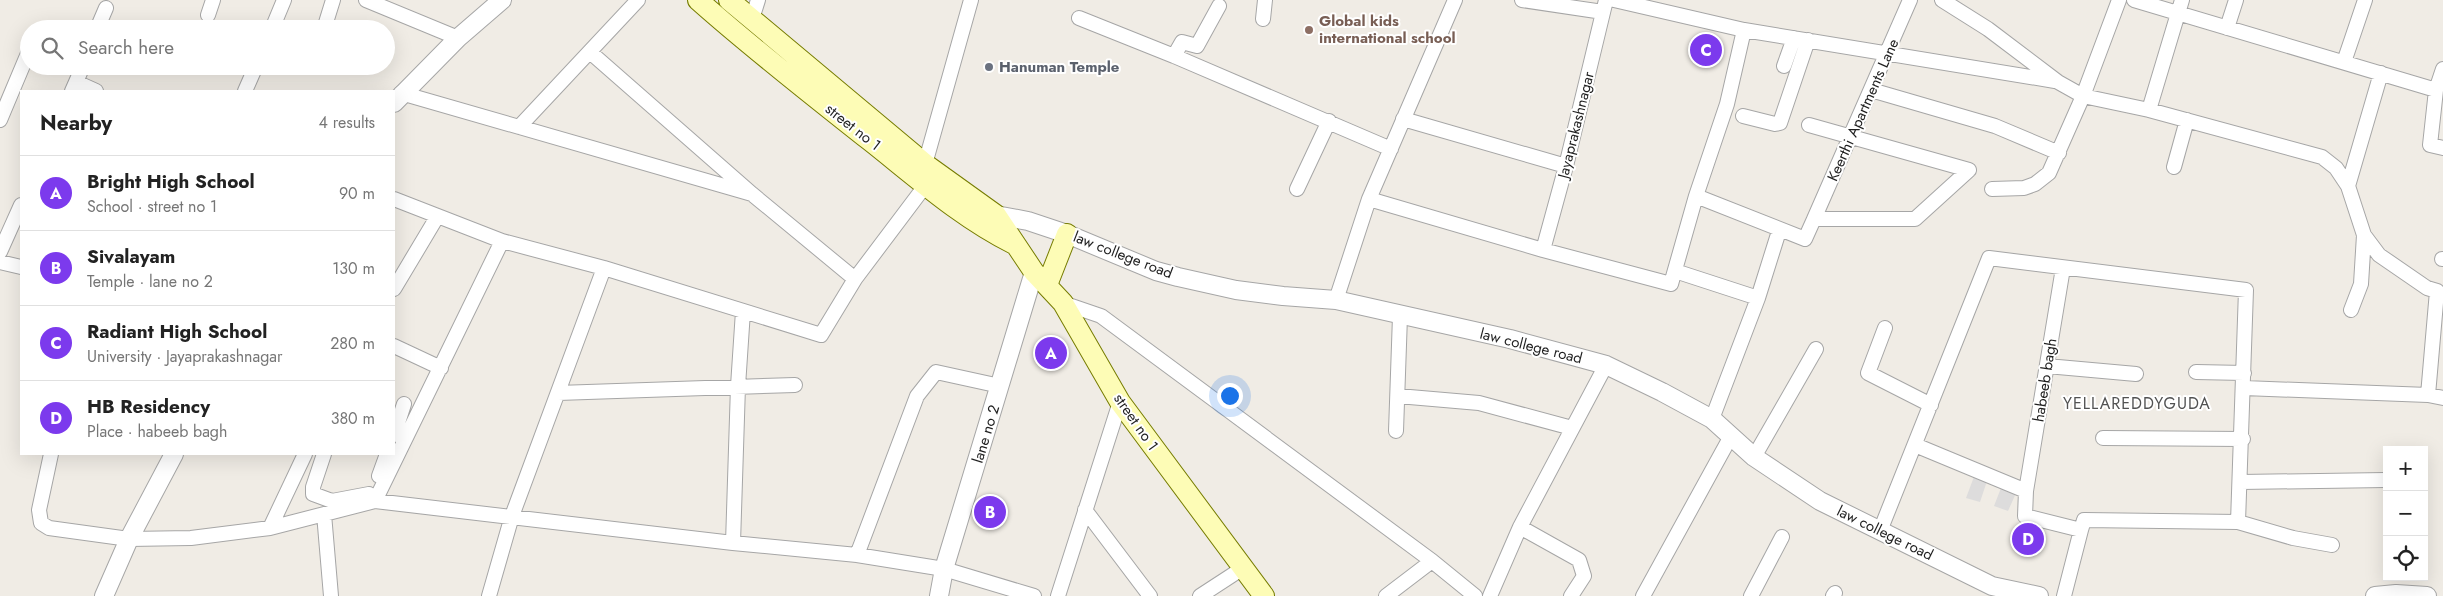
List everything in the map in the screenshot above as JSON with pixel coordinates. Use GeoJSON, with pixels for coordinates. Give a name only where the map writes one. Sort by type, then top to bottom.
{"type":"FeatureCollection","features":[{"type":"Feature","properties":{"kind":"main road","name":"street no 1"},"geometry":{"type":"LineString","coordinates":[[698,0],[744,41],[922,176],[990,222],[1014,244],[1041,279],[1063,303],[1120,402],[1264,596]]}},
{"type":"Feature","properties":{"kind":"main road","name":"street no 1"},"geometry":{"type":"LineString","coordinates":[[729,0],[922,176]]}},
{"type":"Feature","properties":{"kind":"main road"},"geometry":{"type":"LineString","coordinates":[[1041,279],[1067,234]]}},
{"type":"Feature","properties":{"kind":"street"},"geometry":{"type":"LineString","coordinates":[[208,15],[213,0]]}},
{"type":"Feature","properties":{"kind":"street"},"geometry":{"type":"LineString","coordinates":[[276,20],[284,0]]}},
{"type":"Feature","properties":{"kind":"street"},"geometry":{"type":"LineString","coordinates":[[326,20],[332,0]]}},
{"type":"Feature","properties":{"kind":"street"},"geometry":{"type":"LineString","coordinates":[[366,0],[458,38]]}},
{"type":"Feature","properties":{"kind":"street"},"geometry":{"type":"LineString","coordinates":[[398,98],[458,38],[502,0]]}},
{"type":"Feature","properties":{"kind":"street"},"geometry":{"type":"LineString","coordinates":[[519,127],[638,0]]}},
{"type":"Feature","properties":{"kind":"street"},"geometry":{"type":"LineString","coordinates":[[752,19],[758,0]]}},
{"type":"Feature","properties":{"kind":"street"},"geometry":{"type":"LineString","coordinates":[[395,199],[502,241],[604,268],[821,335],[922,176],[971,0]]}},
{"type":"Feature","properties":{"kind":"street"},"geometry":{"type":"LineString","coordinates":[[1263,19],[1264,0]]}},
{"type":"Feature","properties":{"kind":"street"},"geometry":{"type":"LineString","coordinates":[[1336,300],[1370,199],[1455,0]]}},
{"type":"Feature","properties":{"kind":"street"},"geometry":{"type":"LineString","coordinates":[[1522,0],[1604,6]]}},
{"type":"Feature","properties":{"kind":"street"},"geometry":{"type":"LineString","coordinates":[[1614,0],[1744,30],[2058,82]]}},
{"type":"Feature","properties":{"kind":"street","name":"Keerthi Apartments Lane"},"geometry":{"type":"LineString","coordinates":[[1779,231],[1805,239],[1910,0]]}},
{"type":"Feature","properties":{"kind":"street"},"geometry":{"type":"LineString","coordinates":[[1942,0],[1988,29],[2058,82],[2083,96],[2149,110],[2322,157],[2336,168],[2348,186],[2364,235],[2379,255],[2427,288],[2440,294],[2438,328],[2428,395]]}},
{"type":"Feature","properties":{"kind":"street"},"geometry":{"type":"LineString","coordinates":[[1992,189],[2024,188],[2035,184],[2049,173],[2083,96],[2119,0]]}},
{"type":"Feature","properties":{"kind":"street"},"geometry":{"type":"LineString","coordinates":[[2134,0],[2180,6],[2227,28],[2436,90]]}},
{"type":"Feature","properties":{"kind":"street"},"geometry":{"type":"LineString","coordinates":[[2227,28],[2236,0]]}},
{"type":"Feature","properties":{"kind":"street"},"geometry":{"type":"LineString","coordinates":[[2344,62],[2365,0]]}},
{"type":"Feature","properties":{"kind":"street"},"geometry":{"type":"LineString","coordinates":[[1174,56],[1182,42],[1197,46],[1219,6]]}},
{"type":"Feature","properties":{"kind":"street","name":"Jayaprakashnagar"},"geometry":{"type":"LineString","coordinates":[[1543,250],[1566,166],[1604,6]]}},
{"type":"Feature","properties":{"kind":"street"},"geometry":{"type":"LineString","coordinates":[[2149,110],[2180,6]]}},
{"type":"Feature","properties":{"kind":"street"},"geometry":{"type":"LineString","coordinates":[[101,20],[106,8]]}},
{"type":"Feature","properties":{"kind":"street"},"geometry":{"type":"LineString","coordinates":[[1079,18],[1330,121],[1390,149]]}},
{"type":"Feature","properties":{"kind":"street"},"geometry":{"type":"LineString","coordinates":[[1673,277],[1696,196],[1727,104],[1744,30]]}},
{"type":"Feature","properties":{"kind":"street"},"geometry":{"type":"LineString","coordinates":[[1743,116],[1775,124],[1780,123],[1787,60],[1801,39]]}},
{"type":"Feature","properties":{"kind":"street"},"geometry":{"type":"LineString","coordinates":[[590,52],[752,194],[855,280]]}},
{"type":"Feature","properties":{"kind":"street"},"geometry":{"type":"LineString","coordinates":[[2443,69],[2436,90],[2430,145],[2443,148]]}},
{"type":"Feature","properties":{"kind":"street"},"geometry":{"type":"LineString","coordinates":[[0,120],[20,73]]}},
{"type":"Feature","properties":{"kind":"street"},"geometry":{"type":"LineString","coordinates":[[2348,186],[2382,73]]}},
{"type":"Feature","properties":{"kind":"street"},"geometry":{"type":"LineString","coordinates":[[79,75],[74,87],[90,90]]}},
{"type":"Feature","properties":{"kind":"street"},"geometry":{"type":"LineString","coordinates":[[245,90],[252,75]]}},
{"type":"Feature","properties":{"kind":"street"},"geometry":{"type":"LineString","coordinates":[[1871,90],[1995,126],[2059,153]]}},
{"type":"Feature","properties":{"kind":"street"},"geometry":{"type":"LineString","coordinates":[[398,98],[519,127],[752,194]]}},
{"type":"Feature","properties":{"kind":"street"},"geometry":{"type":"LineString","coordinates":[[1403,119],[1566,166]]}},
{"type":"Feature","properties":{"kind":"street"},"geometry":{"type":"LineString","coordinates":[[2174,167],[2187,120]]}},
{"type":"Feature","properties":{"kind":"street"},"geometry":{"type":"LineString","coordinates":[[1297,189],[1330,121]]}},
{"type":"Feature","properties":{"kind":"street"},"geometry":{"type":"LineString","coordinates":[[1808,125],[1969,170],[1915,219],[1814,219]]}},
{"type":"Feature","properties":{"kind":"street"},"geometry":{"type":"LineString","coordinates":[[1696,196],[1779,231],[1758,298],[1712,419]]}},
{"type":"Feature","properties":{"kind":"street"},"geometry":{"type":"LineString","coordinates":[[1370,199],[1543,250],[1673,277],[1758,298]]}},
{"type":"Feature","properties":{"kind":"street"},"geometry":{"type":"LineString","coordinates":[[0,252],[20,207]]}},
{"type":"Feature","properties":{"kind":"street"},"geometry":{"type":"LineString","coordinates":[[395,287],[437,217]]}},
{"type":"Feature","properties":{"kind":"street","name":"law college road"},"geometry":{"type":"LineString","coordinates":[[990,222],[1028,220],[1156,271],[1178,277],[1236,290],[1336,300],[1400,316],[1510,339],[1606,365],[1712,419],[1754,457],[1820,501],[1880,531],[1990,591],[2039,596]]}},
{"type":"Feature","properties":{"kind":"street"},"geometry":{"type":"LineString","coordinates":[[2351,310],[2361,284],[2364,235]]}},
{"type":"Feature","properties":{"kind":"street"},"geometry":{"type":"LineString","coordinates":[[375,501],[502,241]]}},
{"type":"Feature","properties":{"kind":"street"},"geometry":{"type":"LineString","coordinates":[[1880,531],[1989,258],[2246,290],[2243,439],[2238,522]]}},
{"type":"Feature","properties":{"kind":"street"},"geometry":{"type":"LineString","coordinates":[[0,262],[20,267]]}},
{"type":"Feature","properties":{"kind":"street"},"geometry":{"type":"LineString","coordinates":[[489,596],[512,516],[604,268]]}},
{"type":"Feature","properties":{"kind":"street","name":"habeeb bagh"},"geometry":{"type":"LineString","coordinates":[[2062,268],[2026,490],[2025,516],[2080,530]]}},
{"type":"Feature","properties":{"kind":"street","name":"lane no 2"},"geometry":{"type":"LineString","coordinates":[[939,596],[944,569],[1000,386],[1041,279]]}},
{"type":"Feature","properties":{"kind":"street"},"geometry":{"type":"LineString","coordinates":[[1063,303],[1101,316],[1432,561],[1475,596]]}},
{"type":"Feature","properties":{"kind":"street"},"geometry":{"type":"LineString","coordinates":[[733,543],[738,386],[744,311]]}},
{"type":"Feature","properties":{"kind":"street"},"geometry":{"type":"LineString","coordinates":[[1396,431],[1400,316]]}},
{"type":"Feature","properties":{"kind":"street"},"geometry":{"type":"LineString","coordinates":[[1885,328],[1868,373],[1931,405]]}},
{"type":"Feature","properties":{"kind":"street"},"geometry":{"type":"LineString","coordinates":[[395,346],[441,368]]}},
{"type":"Feature","properties":{"kind":"street"},"geometry":{"type":"LineString","coordinates":[[1754,457],[1816,349]]}},
{"type":"Feature","properties":{"kind":"street"},"geometry":{"type":"LineString","coordinates":[[1490,596],[1520,528],[1606,365]]}},
{"type":"Feature","properties":{"kind":"street"},"geometry":{"type":"LineString","coordinates":[[2047,366],[2136,374]]}},
{"type":"Feature","properties":{"kind":"street"},"geometry":{"type":"LineString","coordinates":[[857,555],[917,396],[936,372],[1000,386]]}},
{"type":"Feature","properties":{"kind":"street"},"geometry":{"type":"LineString","coordinates":[[2196,372],[2244,373]]}},
{"type":"Feature","properties":{"kind":"street"},"geometry":{"type":"LineString","coordinates":[[558,393],[795,385]]}},
{"type":"Feature","properties":{"kind":"street"},"geometry":{"type":"LineString","coordinates":[[2244,388],[2428,395],[2443,398]]}},
{"type":"Feature","properties":{"kind":"street"},"geometry":{"type":"LineString","coordinates":[[1398,396],[1479,403],[1572,428]]}},
{"type":"Feature","properties":{"kind":"street"},"geometry":{"type":"LineString","coordinates":[[1058,596],[1120,402]]}},
{"type":"Feature","properties":{"kind":"street"},"geometry":{"type":"LineString","coordinates":[[395,429],[399,403],[421,409]]}},
{"type":"Feature","properties":{"kind":"street"},"geometry":{"type":"LineString","coordinates":[[1643,596],[1731,436]]}},
{"type":"Feature","properties":{"kind":"street"},"geometry":{"type":"LineString","coordinates":[[2103,438],[2243,439]]}},
{"type":"Feature","properties":{"kind":"street"},"geometry":{"type":"LineString","coordinates":[[1915,445],[2026,490]]}},
{"type":"Feature","properties":{"kind":"street"},"geometry":{"type":"LineString","coordinates":[[51,455],[39,510],[41,523],[49,528],[129,539],[191,538],[270,528],[375,501],[733,543],[857,555],[944,569],[1034,596]]}},
{"type":"Feature","properties":{"kind":"street"},"geometry":{"type":"LineString","coordinates":[[104,596],[129,539],[173,455]]}},
{"type":"Feature","properties":{"kind":"street"},"geometry":{"type":"LineString","coordinates":[[270,528],[305,455]]}},
{"type":"Feature","properties":{"kind":"street"},"geometry":{"type":"LineString","coordinates":[[324,455],[313,487],[313,494],[332,501],[370,494],[377,482],[387,455]]}},
{"type":"Feature","properties":{"kind":"street"},"geometry":{"type":"LineString","coordinates":[[2241,482],[2383,480]]}},
{"type":"Feature","properties":{"kind":"street"},"geometry":{"type":"LineString","coordinates":[[1085,510],[1150,596]]}},
{"type":"Feature","properties":{"kind":"street"},"geometry":{"type":"LineString","coordinates":[[324,514],[331,596]]}},
{"type":"Feature","properties":{"kind":"street"},"geometry":{"type":"LineString","coordinates":[[2064,596],[2084,520],[2238,522],[2293,538],[2332,545]]}},
{"type":"Feature","properties":{"kind":"street"},"geometry":{"type":"LineString","coordinates":[[1520,528],[1579,560],[1584,576],[1571,596]]}},
{"type":"Feature","properties":{"kind":"street"},"geometry":{"type":"LineString","coordinates":[[1751,596],[1782,537]]}},
{"type":"Feature","properties":{"kind":"street"},"geometry":{"type":"LineString","coordinates":[[1386,596],[1432,561]]}},
{"type":"Feature","properties":{"kind":"street"},"geometry":{"type":"LineString","coordinates":[[1200,596],[1242,568]]}},
{"type":"Feature","properties":{"kind":"street"},"geometry":{"type":"LineString","coordinates":[[2375,596],[2396,594],[2427,596]]}},
{"type":"Feature","properties":{"kind":"shaded area"},"geometry":{"type":"Polygon","coordinates":[[[1975,474],[1988,478],[1980,502],[1966,498],[1975,474]]]}},
{"type":"Feature","properties":{"kind":"shaded area"},"geometry":{"type":"Polygon","coordinates":[[[2001,488],[2017,491],[2008,511],[1994,506],[2001,488]]]}},
{"type":"Feature","properties":{"kind":"place","name":"Global kids international school"},"geometry":{"type":"Point","coordinates":[1309,30]}},
{"type":"Feature","properties":{"kind":"place","name":"Radiant High School"},"geometry":{"type":"Point","coordinates":[1706,50]}},
{"type":"Feature","properties":{"kind":"place","name":"Hanuman Temple"},"geometry":{"type":"Point","coordinates":[989,67]}},
{"type":"Feature","properties":{"kind":"place","name":"Bright High School"},"geometry":{"type":"Point","coordinates":[1051,353]}},
{"type":"Feature","properties":{"kind":"place","name":"Sivalayam"},"geometry":{"type":"Point","coordinates":[990,512]}},
{"type":"Feature","properties":{"kind":"place","name":"HB Residency"},"geometry":{"type":"Point","coordinates":[2028,539]}},
{"type":"Feature","properties":{"kind":"district","name":"YELLAREDDYGUDA"},"geometry":{"type":"Point","coordinates":[2137,403]}}]}
